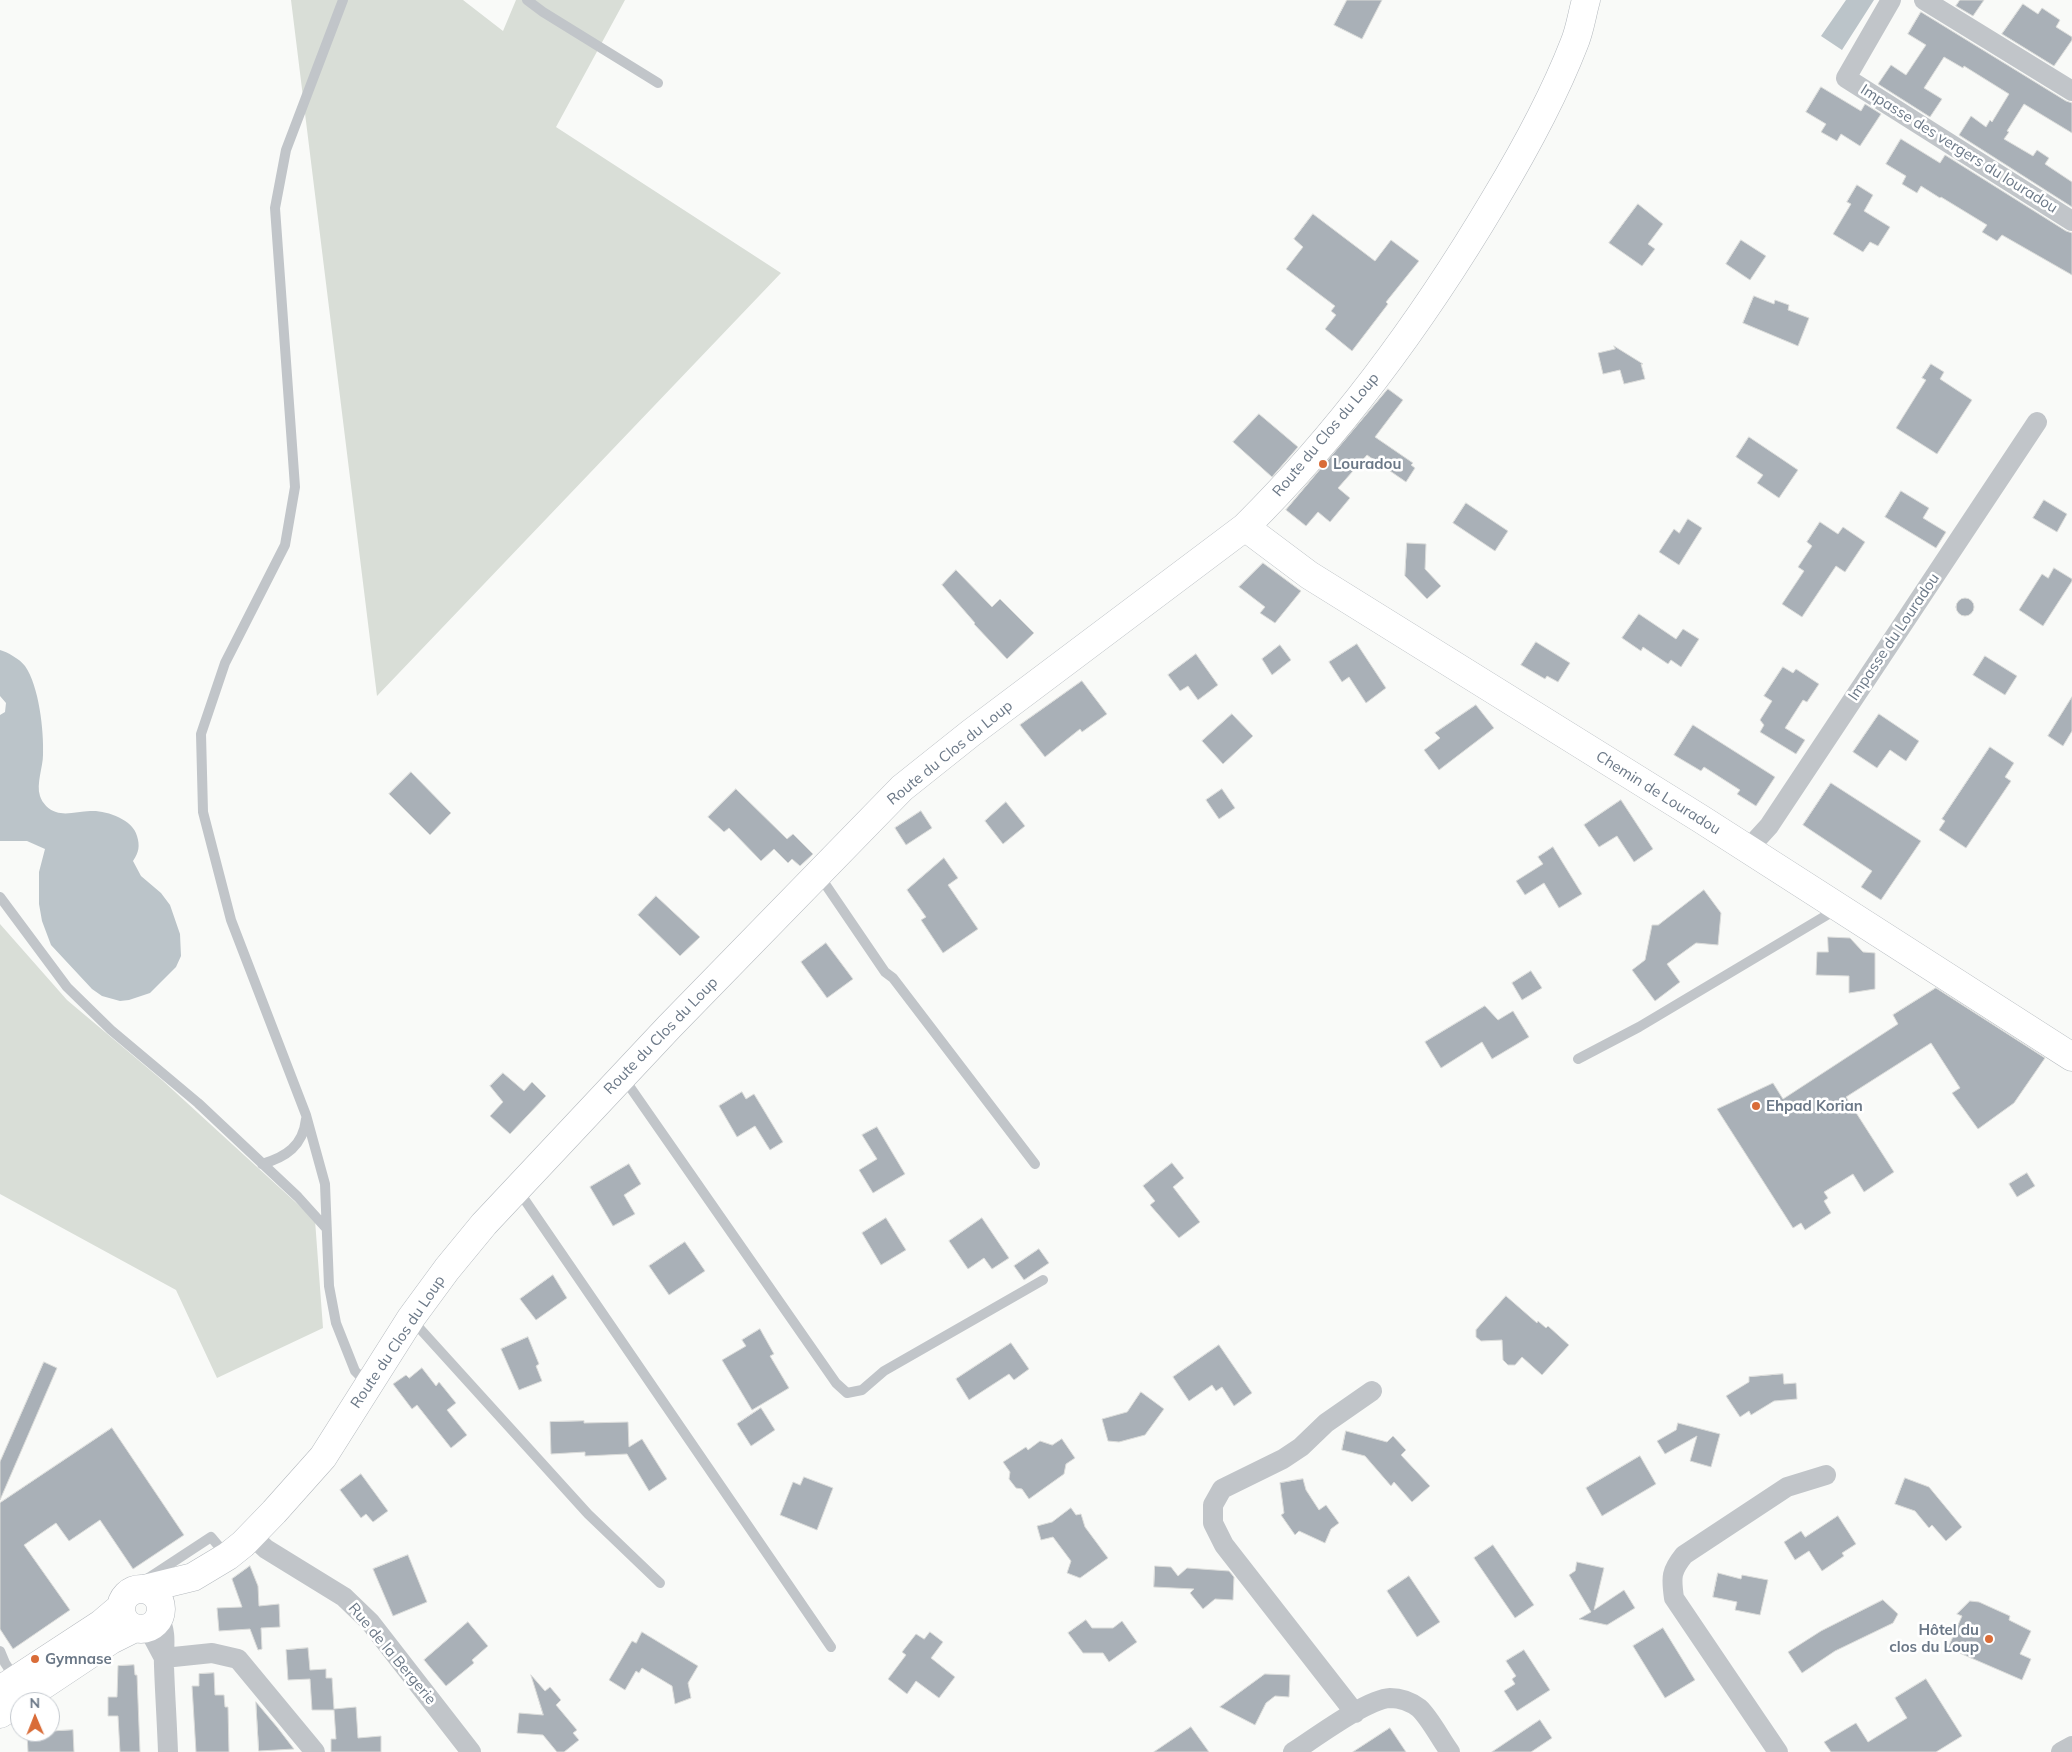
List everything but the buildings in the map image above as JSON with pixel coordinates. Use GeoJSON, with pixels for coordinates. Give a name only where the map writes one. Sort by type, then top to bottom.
{"type":"FeatureCollection","features":[{"type":"Feature","properties":{"kind":"street","name":"Route du Clos du Loup"},"geometry":{"type":"LineString","coordinates":[[144,1610],[242,1545],[323,1458],[410,1318],[484,1224],[623,1076],[902,788],[971,732],[1245,527],[1283,489],[1334,430],[1414,326],[1461,257],[1526,146],[1550,100],[1575,42],[1586,0]]}},
{"type":"Feature","properties":{"kind":"street","name":"Impasse des vergers du louradou"},"geometry":{"type":"LineString","coordinates":[[1891,0],[1846,78],[2072,221]]}},
{"type":"Feature","properties":{"kind":"street"},"geometry":{"type":"LineString","coordinates":[[1924,0],[2072,91]]}},
{"type":"Feature","properties":{"kind":"street","name":"Impasse du Louradou"},"geometry":{"type":"LineString","coordinates":[[1748,849],[1769,826],[2037,422]]}},
{"type":"Feature","properties":{"kind":"street","name":"Chemin de Louradou"},"geometry":{"type":"LineString","coordinates":[[1245,527],[1309,575],[1748,849],[2072,1057]]}},
{"type":"Feature","properties":{"kind":"street"},"geometry":{"type":"LineString","coordinates":[[1356,1713],[1224,1545],[1213,1523],[1213,1505],[1222,1489],[1283,1459],[1301,1447],[1326,1422],[1372,1391]]}},
{"type":"Feature","properties":{"kind":"street"},"geometry":{"type":"LineString","coordinates":[[1778,1752],[1674,1598],[1671,1582],[1673,1569],[1684,1555],[1787,1487],[1826,1475]]}},
{"type":"Feature","properties":{"kind":"street","name":"Rue de la Bergerie"},"geometry":{"type":"LineString","coordinates":[[242,1545],[266,1549],[344,1597],[370,1622],[471,1752]]}},
{"type":"Feature","properties":{"kind":"street"},"geometry":{"type":"LineString","coordinates":[[0,1714],[14,1689],[111,1640],[144,1610],[164,1658],[168,1752]]}},
{"type":"Feature","properties":{"kind":"street"},"geometry":{"type":"LineString","coordinates":[[164,1658],[212,1653],[238,1658],[315,1752]]}},
{"type":"Feature","properties":{"kind":"street"},"geometry":{"type":"LineString","coordinates":[[1293,1752],[1356,1713],[1390,1698],[1405,1700],[1420,1709],[1450,1752]]}},
{"type":"Feature","properties":{"kind":"street"},"geometry":{"type":"LineString","coordinates":[[2061,1752],[2072,1746]]}},
{"type":"Feature","properties":{"kind":"lane"},"geometry":{"type":"LineString","coordinates":[[343,0],[286,150],[275,208],[295,487],[285,545],[225,662],[201,734],[203,812],[231,920],[306,1115],[325,1184],[329,1286],[336,1323],[355,1371],[369,1385]]}},
{"type":"Feature","properties":{"kind":"lane"},"geometry":{"type":"LineString","coordinates":[[527,0],[543,12],[658,83]]}},
{"type":"Feature","properties":{"kind":"lane"},"geometry":{"type":"LineString","coordinates":[[818,873],[886,972],[893,978],[1035,1164]]}},
{"type":"Feature","properties":{"kind":"lane"},"geometry":{"type":"LineString","coordinates":[[0,897],[67,987],[111,1030],[198,1103],[298,1197],[326,1228]]}},
{"type":"Feature","properties":{"kind":"lane"},"geometry":{"type":"LineString","coordinates":[[1578,1059],[1639,1028],[1839,908]]}},
{"type":"Feature","properties":{"kind":"lane"},"geometry":{"type":"LineString","coordinates":[[623,1076],[836,1383],[847,1393],[862,1390],[884,1371],[1043,1280]]}},
{"type":"Feature","properties":{"kind":"lane"},"geometry":{"type":"LineString","coordinates":[[262,1164],[276,1160],[289,1153],[298,1144],[305,1129],[306,1115]]}},
{"type":"Feature","properties":{"kind":"lane"},"geometry":{"type":"LineString","coordinates":[[518,1189],[831,1647]]}},
{"type":"Feature","properties":{"kind":"lane"},"geometry":{"type":"LineString","coordinates":[[410,1318],[588,1514],[660,1583]]}},
{"type":"Feature","properties":{"kind":"lane"},"geometry":{"type":"LineString","coordinates":[[144,1610],[146,1579],[211,1537],[242,1545]]}},
{"type":"Feature","properties":{"kind":"lane"},"geometry":{"type":"LineString","coordinates":[[0,1651],[14,1689]]}},
{"type":"Feature","properties":{"kind":"shaded area"},"geometry":{"type":"Polygon","coordinates":[[[291,0],[463,0],[503,31],[516,0],[625,0],[556,127],[781,273],[377,696],[291,0]]]}},
{"type":"Feature","properties":{"kind":"shaded area"},"geometry":{"type":"Polygon","coordinates":[[[1846,0],[1874,0],[1842,50],[1821,36],[1846,0]]]}},
{"type":"Feature","properties":{"kind":"shaded area"},"geometry":{"type":"Polygon","coordinates":[[[0,650],[23,663],[34,685],[40,709],[43,734],[43,760],[39,786],[42,801],[48,808],[56,812],[99,811],[119,818],[131,825],[135,830],[138,843],[138,852],[133,861],[141,876],[161,893],[170,905],[180,934],[181,956],[176,967],[150,993],[120,1001],[102,996],[92,989],[51,945],[42,921],[39,904],[39,872],[45,849],[27,841],[0,841],[0,715],[5,712],[6,703],[0,696],[0,650]]]}},
{"type":"Feature","properties":{"kind":"shaded area"},"geometry":{"type":"Polygon","coordinates":[[[0,924],[67,1000],[162,1080],[315,1220],[323,1328],[217,1378],[176,1290],[0,1194],[0,924]]]}},
{"type":"Feature","properties":{"kind":"place","name":"Louradou"},"geometry":{"type":"Point","coordinates":[1323,464]}},
{"type":"Feature","properties":{"kind":"place","name":"Ehpad Korian"},"geometry":{"type":"Point","coordinates":[1756,1106]}},
{"type":"Feature","properties":{"kind":"place","name":"Hôtel du clos du Loup"},"geometry":{"type":"Point","coordinates":[1989,1639]}},
{"type":"Feature","properties":{"kind":"place","name":"Gymnase"},"geometry":{"type":"Point","coordinates":[35,1659]}}]}
